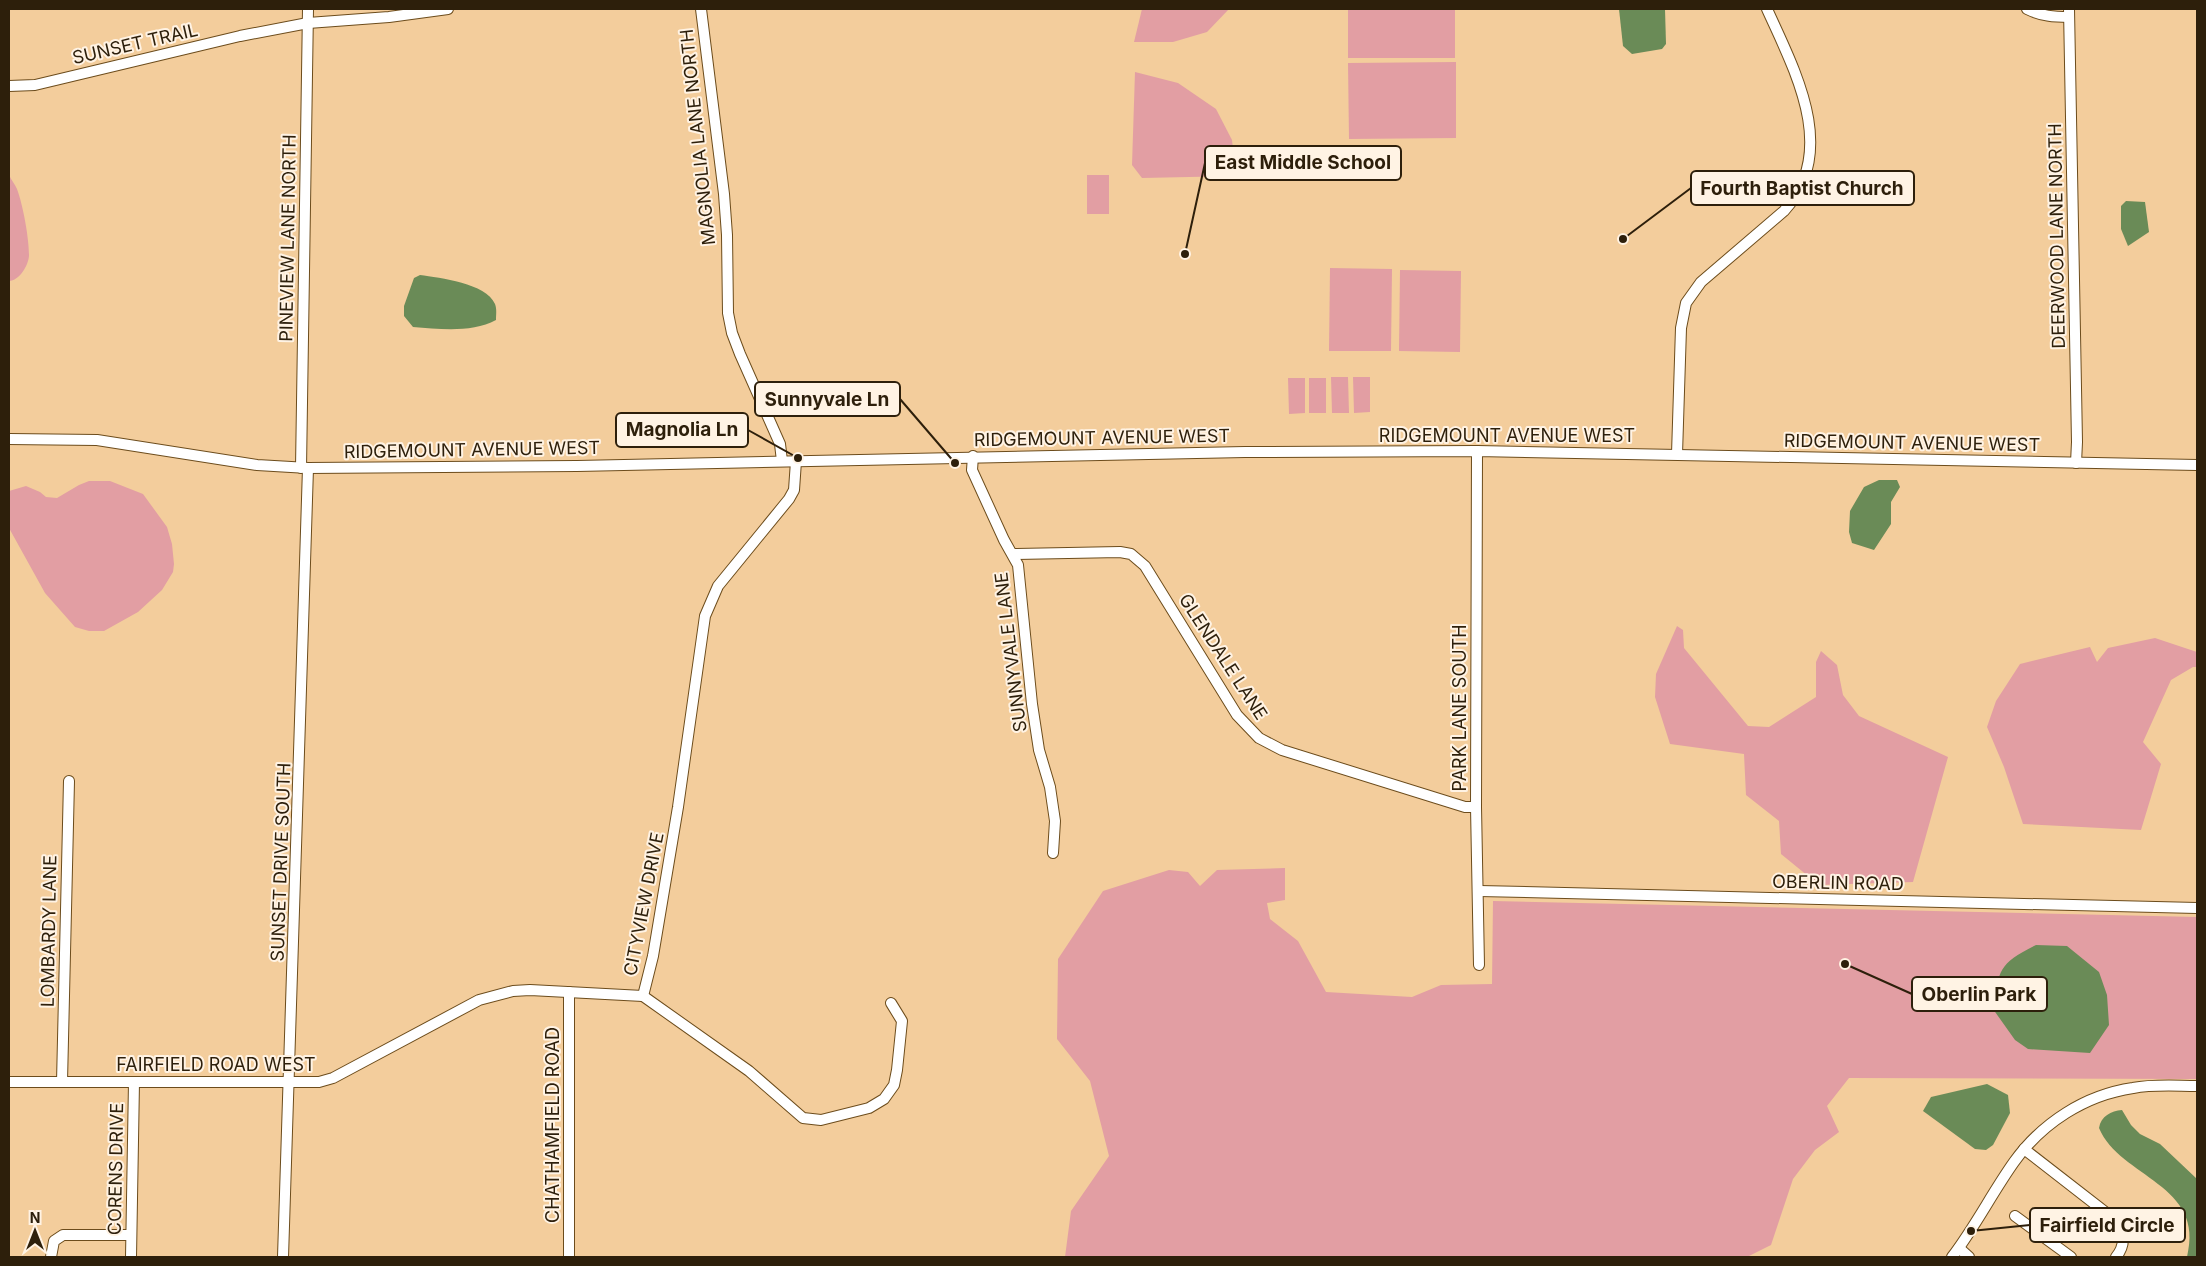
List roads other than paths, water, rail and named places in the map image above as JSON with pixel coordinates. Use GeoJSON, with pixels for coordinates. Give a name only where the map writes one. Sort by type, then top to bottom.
{"type":"FeatureCollection","features":[{"type":"Feature","properties":{"kind":"street","name":"PINEVIEW LANE NORTH"},"geometry":{"type":"LineString","coordinates":[[305,468],[308,9]]}},
{"type":"Feature","properties":{"kind":"street","name":"SUNSET TRAIL"},"geometry":{"type":"LineString","coordinates":[[9,86],[36,85],[240,36],[308,23],[389,17],[448,9]]}},
{"type":"Feature","properties":{"kind":"street","name":"MAGNOLIA LANE NORTH"},"geometry":{"type":"LineString","coordinates":[[701,9],[725,208],[728,313],[737,347],[780,444],[782,461]]}},
{"type":"Feature","properties":{"kind":"street"},"geometry":{"type":"LineString","coordinates":[[1678,454],[1681,328],[1686,303],[1701,282],[1784,211],[1795,198],[1803,184],[1810,162],[1808,116],[1802,90],[1767,9]]}},
{"type":"Feature","properties":{"kind":"street"},"geometry":{"type":"LineString","coordinates":[[2027,9],[2036,14],[2051,17],[2069,13]]}},
{"type":"Feature","properties":{"kind":"street","name":"DEERWOOD LANE NORTH"},"geometry":{"type":"LineString","coordinates":[[2069,13],[2078,442],[2076,463]]}},
{"type":"Feature","properties":{"kind":"street","name":"RIDGEMOUNT AVENUE WEST"},"geometry":{"type":"LineString","coordinates":[[9,439],[97,440],[256,465],[305,468],[577,466],[973,456],[1477,451],[2197,465]]}},
{"type":"Feature","properties":{"kind":"street","name":"PARK LANE SOUTH"},"geometry":{"type":"LineString","coordinates":[[1477,451],[1476,807],[1479,965]]}},
{"type":"Feature","properties":{"kind":"street","name":"SUNNYVALE LANE"},"geometry":{"type":"LineString","coordinates":[[973,456],[972,470],[1004,540],[1018,565],[1032,704],[1039,750],[1050,787],[1055,821],[1053,853]]}},
{"type":"Feature","properties":{"kind":"street","name":"CITYVIEW DRIVE"},"geometry":{"type":"LineString","coordinates":[[796,461],[794,490],[789,499],[718,586],[705,616],[678,806],[653,956],[643,996],[749,1070],[803,1118],[821,1120],[869,1108],[884,1099],[894,1085],[902,1021],[891,1003]]}},
{"type":"Feature","properties":{"kind":"street","name":"SUNSET DRIVE SOUTH"},"geometry":{"type":"LineString","coordinates":[[283,1257],[290,1082],[305,468]]}},
{"type":"Feature","properties":{"kind":"street","name":"GLENDALE LANE"},"geometry":{"type":"LineString","coordinates":[[1013,554],[1120,552],[1131,554],[1145,566],[1237,715],[1259,738],[1282,750],[1338,768],[1465,807],[1476,807]]}},
{"type":"Feature","properties":{"kind":"street","name":"LOMBARDY LANE"},"geometry":{"type":"LineString","coordinates":[[62,1082],[69,781]]}},
{"type":"Feature","properties":{"kind":"street","name":"OBERLIN ROAD"},"geometry":{"type":"LineString","coordinates":[[1479,891],[2197,908]]}},
{"type":"Feature","properties":{"kind":"street","name":"FAIRFIELD ROAD WEST"},"geometry":{"type":"LineString","coordinates":[[9,1082],[319,1082],[333,1078],[479,1000],[513,991],[643,996]]}},
{"type":"Feature","properties":{"kind":"street","name":"CHATHAMFIELD ROAD"},"geometry":{"type":"LineString","coordinates":[[569,992],[569,1257]]}},
{"type":"Feature","properties":{"kind":"street","name":"CORENS DRIVE"},"geometry":{"type":"LineString","coordinates":[[131,1257],[134,1082]]}},
{"type":"Feature","properties":{"kind":"street"},"geometry":{"type":"LineString","coordinates":[[1952,1257],[2024,1149],[2058,1117],[2107,1094],[2145,1086],[2197,1086]]}},
{"type":"Feature","properties":{"kind":"street"},"geometry":{"type":"LineString","coordinates":[[2024,1149],[2118,1222],[2122,1230],[2123,1240],[2122,1250],[2116,1257]]}},
{"type":"Feature","properties":{"kind":"street"},"geometry":{"type":"LineString","coordinates":[[2015,1216],[2072,1257]]}},
{"type":"Feature","properties":{"kind":"street"},"geometry":{"type":"LineString","coordinates":[[51,1257],[54,1241],[64,1235],[132,1235]]}},
{"type":"Feature","properties":{"kind":"street"},"geometry":{"type":"LineString","coordinates":[[1959,1248],[1969,1257]]}},
{"type":"Feature","properties":{"kind":"place","name":"Fourth Baptist Church"},"geometry":{"type":"Point","coordinates":[1623,239]}},
{"type":"Feature","properties":{"kind":"place","name":"East Middle School"},"geometry":{"type":"Point","coordinates":[1185,254]}},
{"type":"Feature","properties":{"kind":"place","name":"Magnolia Ln"},"geometry":{"type":"Point","coordinates":[798,458]}},
{"type":"Feature","properties":{"kind":"place","name":"Sunnyvale Ln"},"geometry":{"type":"Point","coordinates":[955,463]}},
{"type":"Feature","properties":{"kind":"place","name":"Oberlin Park"},"geometry":{"type":"Point","coordinates":[1845,964]}},
{"type":"Feature","properties":{"kind":"place","name":"Fairfield Circle"},"geometry":{"type":"Point","coordinates":[1971,1231]}}]}
